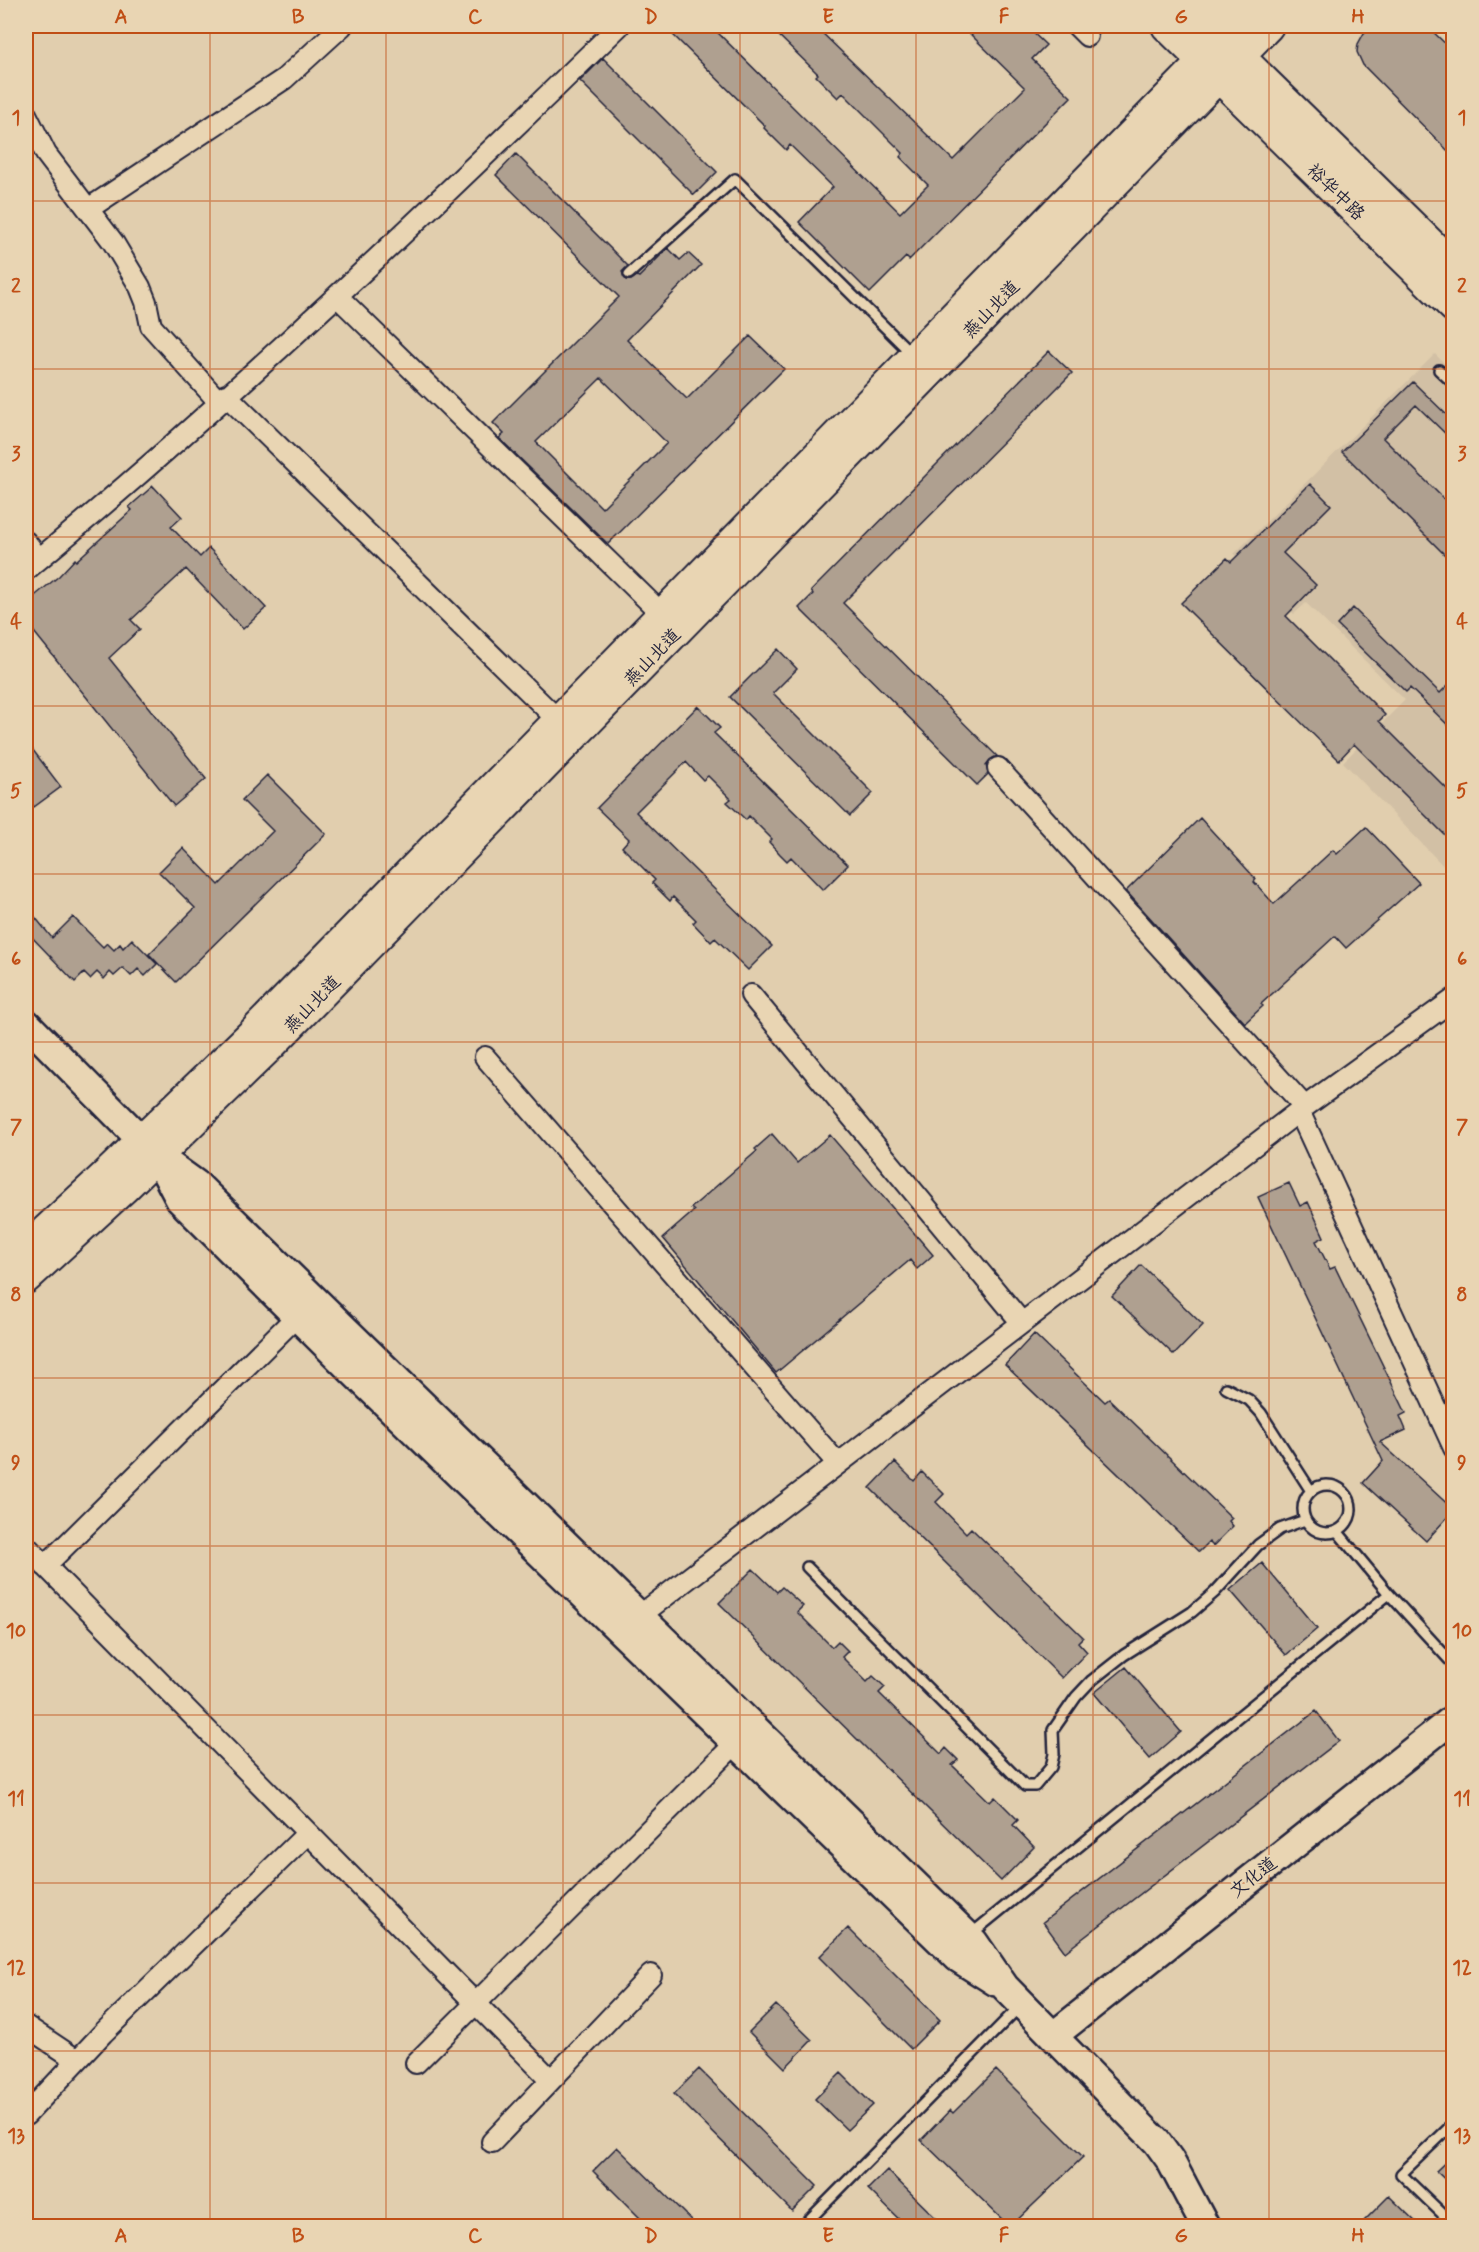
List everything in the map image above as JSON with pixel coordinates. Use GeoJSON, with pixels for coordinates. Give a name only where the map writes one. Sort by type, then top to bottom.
{"type":"FeatureCollection","features":[{"type":"Feature","properties":{"kind":"main road"},"geometry":{"type":"LineString","coordinates":[[1167,26],[1221,47]]}},
{"type":"Feature","properties":{"kind":"main road","name":"燕山北道"},"geometry":{"type":"LineString","coordinates":[[26,1278],[149,1148],[254,1032],[1221,47],[1268,26]]}},
{"type":"Feature","properties":{"kind":"main road","name":"燕山北道"},"geometry":{"type":"LineString","coordinates":[[26,1249],[269,1047],[1221,47]]}},
{"type":"Feature","properties":{"kind":"main road","name":"裕华中路"},"geometry":{"type":"LineString","coordinates":[[1221,47],[1454,267]]}},
{"type":"Feature","properties":{"kind":"main road","name":"裕华中路"},"geometry":{"type":"LineString","coordinates":[[1221,47],[1454,307]]}},
{"type":"Feature","properties":{"kind":"main road"},"geometry":{"type":"LineString","coordinates":[[26,1023],[149,1148],[196,1184],[968,1936],[1013,1996],[1157,2142],[1170,2160],[1202,2216],[1205,2226]]}},
{"type":"Feature","properties":{"kind":"main road"},"geometry":{"type":"LineString","coordinates":[[149,1148],[180,1200],[297,1316],[958,1958],[1013,1996]]}},
{"type":"Feature","properties":{"kind":"main road","name":"文化道"},"geometry":{"type":"LineString","coordinates":[[1053,2036],[1454,1718]]}},
{"type":"Feature","properties":{"kind":"street"},"geometry":{"type":"LineString","coordinates":[[88,209],[284,79],[342,26]]}},
{"type":"Feature","properties":{"kind":"street"},"geometry":{"type":"LineString","coordinates":[[26,542],[32,564],[86,520],[337,296],[481,161],[619,26]]}},
{"type":"Feature","properties":{"kind":"street"},"geometry":{"type":"LineString","coordinates":[[26,114],[46,154],[113,242],[140,287],[146,302],[150,326],[222,399],[559,721]]}},
{"type":"Feature","properties":{"kind":"street"},"geometry":{"type":"LineString","coordinates":[[337,296],[663,615]]}},
{"type":"Feature","properties":{"kind":"street"},"geometry":{"type":"LineString","coordinates":[[998,768],[1302,1109],[1454,1448]]}},
{"type":"Feature","properties":{"kind":"street"},"geometry":{"type":"LineString","coordinates":[[751,996],[1022,1323]]}},
{"type":"Feature","properties":{"kind":"street"},"geometry":{"type":"LineString","coordinates":[[638,1617],[1302,1109],[1454,999]]}},
{"type":"Feature","properties":{"kind":"street"},"geometry":{"type":"LineString","coordinates":[[485,1057],[838,1464]]}},
{"type":"Feature","properties":{"kind":"street"},"geometry":{"type":"LineString","coordinates":[[45,1566],[297,1316]]}},
{"type":"Feature","properties":{"kind":"street"},"geometry":{"type":"LineString","coordinates":[[26,1546],[551,2080]]}},
{"type":"Feature","properties":{"kind":"street"},"geometry":{"type":"LineString","coordinates":[[416,2063],[736,1743]]}},
{"type":"Feature","properties":{"kind":"street"},"geometry":{"type":"LineString","coordinates":[[26,2115],[77,2060],[308,1833]]}},
{"type":"Feature","properties":{"kind":"street"},"geometry":{"type":"LineString","coordinates":[[492,2142],[651,1975]]}},
{"type":"Feature","properties":{"kind":"street"},"geometry":{"type":"LineString","coordinates":[[26,2026],[77,2060]]}},
{"type":"Feature","properties":{"kind":"lane"},"geometry":{"type":"LineString","coordinates":[[629,274],[735,178],[915,357]]}},
{"type":"Feature","properties":{"kind":"lane"},"geometry":{"type":"LineString","coordinates":[[1439,370],[1454,384]]}},
{"type":"Feature","properties":{"kind":"lane"},"geometry":{"type":"LineString","coordinates":[[1226,1388],[1249,1400],[1262,1413],[1311,1491]]}},
{"type":"Feature","properties":{"kind":"lane"},"geometry":{"type":"LineString","coordinates":[[1324,1485],[1342,1490],[1348,1497],[1351,1513],[1344,1527],[1337,1531],[1324,1533],[1317,1531],[1305,1520],[1304,1502],[1311,1491],[1324,1485]]}},
{"type":"Feature","properties":{"kind":"lane"},"geometry":{"type":"LineString","coordinates":[[807,1568],[1025,1786],[1035,1786],[1051,1767],[1054,1754],[1053,1730],[1076,1697],[1091,1681],[1124,1655],[1192,1612],[1215,1592],[1258,1545],[1280,1528],[1305,1520]]}},
{"type":"Feature","properties":{"kind":"lane"},"geometry":{"type":"LineString","coordinates":[[1337,1531],[1389,1594],[1454,1665]]}},
{"type":"Feature","properties":{"kind":"lane"},"geometry":{"type":"LineString","coordinates":[[968,1936],[1389,1594]]}},
{"type":"Feature","properties":{"kind":"lane"},"geometry":{"type":"LineString","coordinates":[[803,2226],[1013,1996]]}},
{"type":"Feature","properties":{"kind":"lane"},"geometry":{"type":"LineString","coordinates":[[1454,2123],[1401,2174],[1454,2225]]}},
{"type":"Feature","properties":{"kind":"shaded area"},"geometry":{"type":"Polygon","coordinates":[[[1435,354],[1453,372],[1453,876],[1343,762],[1405,700],[1306,603],[1294,614],[1234,554],[1435,354]]]}},
{"type":"Feature","properties":{"kind":"building"},"geometry":{"type":"Polygon","coordinates":[[[664,26],[711,26],[900,213],[928,185],[900,157],[903,153],[843,93],[838,98],[816,76],[818,74],[769,26],[815,26],[953,160],[1025,88],[962,26],[1026,26],[1046,45],[1032,59],[1071,97],[909,260],[906,257],[870,293],[799,222],[833,187],[790,145],[786,150],[764,128],[765,126],[664,26]]]}},
{"type":"Feature","properties":{"kind":"building"},"geometry":{"type":"Polygon","coordinates":[[[1372,26],[1427,26],[1454,52],[1454,157],[1363,65],[1357,52],[1358,44],[1364,33],[1372,26]]]}},
{"type":"Feature","properties":{"kind":"building"},"geometry":{"type":"Polygon","coordinates":[[[603,58],[717,172],[694,195],[580,81],[603,58]]]}},
{"type":"Feature","properties":{"kind":"building"},"geometry":{"type":"Polygon","coordinates":[[[516,154],[628,266],[622,272],[626,280],[639,277],[668,248],[680,260],[688,253],[701,265],[627,340],[687,399],[750,336],[784,369],[608,544],[499,438],[504,434],[493,423],[619,297],[496,175],[516,154]],[[601,378],[536,442],[602,508],[667,443],[601,378]]]}},
{"type":"Feature","properties":{"kind":"building"},"geometry":{"type":"Polygon","coordinates":[[[1049,351],[1072,373],[843,603],[997,756],[986,765],[988,774],[977,785],[799,608],[813,594],[811,591],[1049,351]]]}},
{"type":"Feature","properties":{"kind":"building"},"geometry":{"type":"Polygon","coordinates":[[[1413,382],[1454,422],[1454,442],[1416,405],[1383,438],[1454,509],[1454,564],[1342,452],[1413,382]]]}},
{"type":"Feature","properties":{"kind":"building"},"geometry":{"type":"Polygon","coordinates":[[[1310,484],[1331,505],[1283,553],[1316,585],[1286,616],[1385,715],[1379,721],[1454,796],[1454,844],[1354,744],[1339,760],[1181,603],[1227,558],[1231,562],[1310,484]]]}},
{"type":"Feature","properties":{"kind":"building"},"geometry":{"type":"Polygon","coordinates":[[[153,486],[182,517],[171,527],[200,557],[209,548],[266,608],[243,629],[186,569],[131,620],[140,629],[109,658],[206,779],[174,806],[26,622],[26,603],[132,510],[129,507],[153,486]]]}},
{"type":"Feature","properties":{"kind":"building"},"geometry":{"type":"Polygon","coordinates":[[[1353,608],[1440,693],[1454,679],[1454,731],[1410,688],[1406,692],[1337,625],[1353,608]]]}},
{"type":"Feature","properties":{"kind":"building"},"geometry":{"type":"Polygon","coordinates":[[[778,649],[797,669],[773,693],[873,793],[850,816],[730,697],[778,649]]]}},
{"type":"Feature","properties":{"kind":"building"},"geometry":{"type":"Polygon","coordinates":[[[698,706],[720,728],[714,733],[848,865],[823,890],[791,857],[787,861],[780,854],[769,842],[772,839],[749,816],[746,820],[727,802],[731,799],[708,776],[703,780],[686,762],[636,812],[772,946],[748,970],[715,938],[711,942],[693,923],[696,920],[673,897],[670,901],[652,883],[655,880],[622,847],[629,839],[597,808],[698,706]]]}},
{"type":"Feature","properties":{"kind":"building"},"geometry":{"type":"Polygon","coordinates":[[[26,741],[61,787],[34,807],[26,795],[26,741]]]}},
{"type":"Feature","properties":{"kind":"building"},"geometry":{"type":"Polygon","coordinates":[[[267,775],[326,834],[176,982],[149,954],[195,908],[159,872],[183,848],[219,885],[273,831],[242,800],[267,775]]]}},
{"type":"Feature","properties":{"kind":"building"},"geometry":{"type":"Polygon","coordinates":[[[1200,818],[1256,879],[1254,882],[1274,904],[1333,850],[1337,854],[1366,827],[1419,883],[1346,948],[1335,936],[1261,1004],[1263,1006],[1245,1023],[1126,891],[1200,818]]]}},
{"type":"Feature","properties":{"kind":"building"},"geometry":{"type":"Polygon","coordinates":[[[26,906],[52,938],[73,917],[103,947],[107,943],[114,950],[120,944],[123,948],[132,939],[157,964],[145,976],[138,969],[131,976],[123,968],[114,976],[110,972],[104,979],[97,972],[90,979],[84,973],[75,982],[26,931],[26,906]]]}},
{"type":"Feature","properties":{"kind":"building"},"geometry":{"type":"Polygon","coordinates":[[[772,1134],[797,1163],[830,1135],[933,1255],[917,1269],[910,1260],[776,1373],[663,1238],[694,1211],[691,1208],[757,1151],[755,1149],[772,1134]]]}},
{"type":"Feature","properties":{"kind":"building"},"geometry":{"type":"Polygon","coordinates":[[[1289,1183],[1300,1206],[1308,1202],[1324,1237],[1316,1241],[1330,1269],[1335,1267],[1406,1413],[1400,1416],[1406,1430],[1380,1442],[1454,1510],[1426,1541],[1363,1483],[1383,1461],[1258,1197],[1289,1183]]]}},
{"type":"Feature","properties":{"kind":"building"},"geometry":{"type":"Polygon","coordinates":[[[1141,1265],[1203,1325],[1174,1355],[1112,1296],[1141,1265]]]}},
{"type":"Feature","properties":{"kind":"building"},"geometry":{"type":"Polygon","coordinates":[[[1034,1334],[1105,1402],[1109,1399],[1232,1518],[1229,1521],[1233,1526],[1213,1546],[1209,1542],[1199,1552],[1005,1365],[1034,1334]]]}},
{"type":"Feature","properties":{"kind":"building"},"geometry":{"type":"Polygon","coordinates":[[[895,1462],[914,1481],[922,1472],[944,1494],[936,1502],[966,1533],[971,1528],[1083,1637],[1078,1642],[1087,1652],[1062,1678],[870,1488],[895,1462]]]}},
{"type":"Feature","properties":{"kind":"building"},"geometry":{"type":"Polygon","coordinates":[[[1262,1563],[1317,1629],[1286,1655],[1230,1590],[1262,1563]]]}},
{"type":"Feature","properties":{"kind":"building"},"geometry":{"type":"Polygon","coordinates":[[[753,1569],[777,1592],[782,1587],[803,1606],[797,1612],[832,1647],[838,1641],[848,1651],[842,1657],[867,1682],[873,1676],[885,1687],[879,1693],[941,1754],[946,1748],[958,1760],[952,1765],[990,1802],[995,1797],[1018,1820],[1013,1825],[1034,1847],[1001,1881],[719,1603],[753,1569]]]}},
{"type":"Feature","properties":{"kind":"building"},"geometry":{"type":"Polygon","coordinates":[[[1126,1667],[1181,1732],[1150,1759],[1094,1693],[1126,1667]]]}},
{"type":"Feature","properties":{"kind":"building"},"geometry":{"type":"Polygon","coordinates":[[[1316,1711],[1339,1741],[1065,1952],[1043,1922],[1316,1711]]]}},
{"type":"Feature","properties":{"kind":"building"},"geometry":{"type":"Polygon","coordinates":[[[848,1928],[940,2020],[911,2049],[819,1957],[848,1928]]]}},
{"type":"Feature","properties":{"kind":"building"},"geometry":{"type":"Polygon","coordinates":[[[776,2005],[812,2040],[785,2068],[749,2032],[776,2005]]]}},
{"type":"Feature","properties":{"kind":"building"},"geometry":{"type":"Polygon","coordinates":[[[699,2069],[817,2186],[792,2211],[674,2094],[699,2069]]]}},
{"type":"Feature","properties":{"kind":"building"},"geometry":{"type":"Polygon","coordinates":[[[996,2070],[1083,2157],[1011,2226],[921,2140],[950,2110],[953,2113],[996,2070]]]}},
{"type":"Feature","properties":{"kind":"building"},"geometry":{"type":"Polygon","coordinates":[[[841,2073],[873,2105],[847,2130],[815,2099],[841,2073]]]}},
{"type":"Feature","properties":{"kind":"building"},"geometry":{"type":"Polygon","coordinates":[[[617,2147],[697,2226],[648,2226],[593,2171],[617,2147]]]}},
{"type":"Feature","properties":{"kind":"building"},"geometry":{"type":"Polygon","coordinates":[[[1454,2154],[1454,2188],[1436,2171],[1454,2154]]]}},
{"type":"Feature","properties":{"kind":"building"},"geometry":{"type":"Polygon","coordinates":[[[887,2170],[944,2226],[906,2226],[868,2189],[887,2170]]]}},
{"type":"Feature","properties":{"kind":"building"},"geometry":{"type":"Polygon","coordinates":[[[1389,2196],[1420,2226],[1359,2226],[1389,2196]]]}}]}
